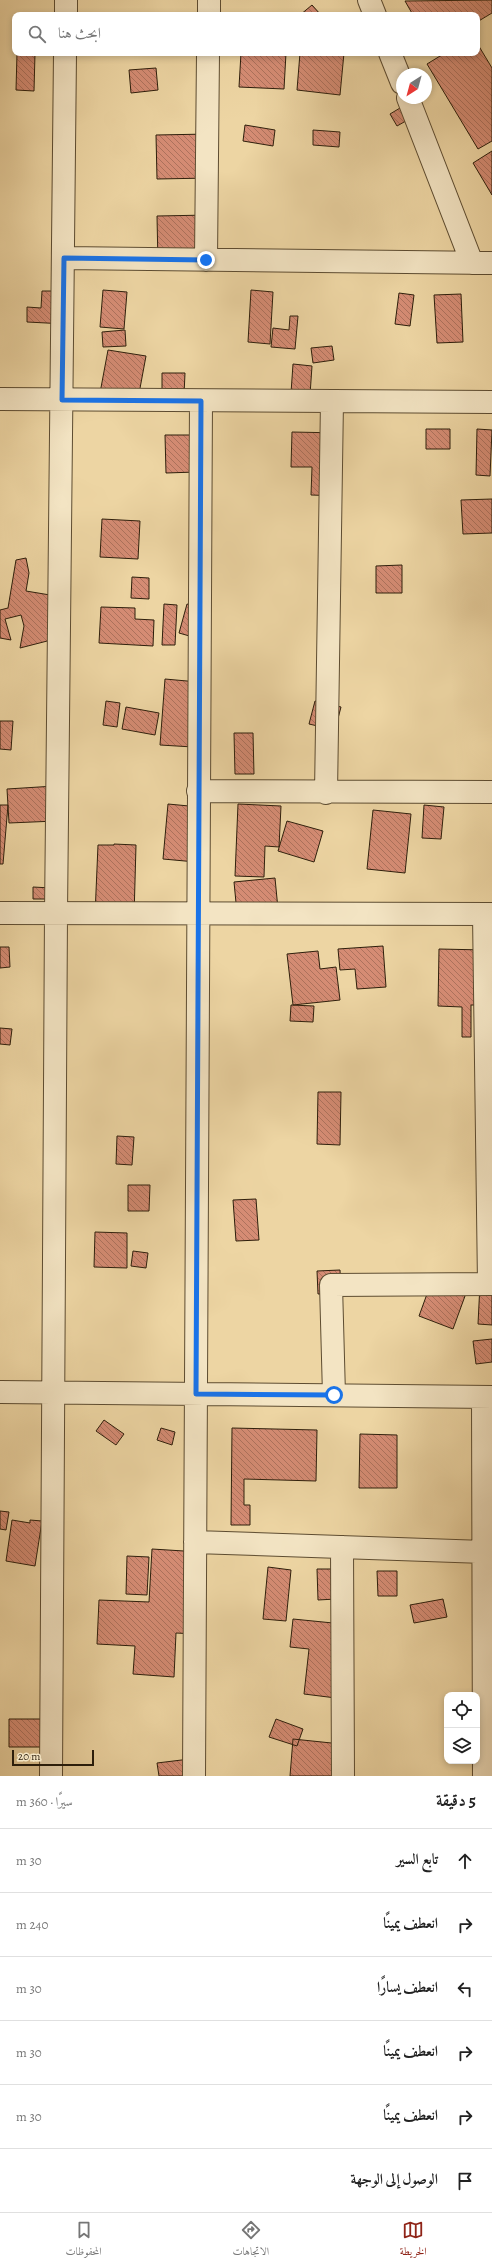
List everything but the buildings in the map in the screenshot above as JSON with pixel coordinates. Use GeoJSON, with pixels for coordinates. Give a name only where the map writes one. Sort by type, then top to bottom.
{"type":"FeatureCollection","features":[{"type":"Feature","properties":{"kind":"street"},"geometry":{"type":"LineString","coordinates":[[66,0],[66,12]]}},
{"type":"Feature","properties":{"kind":"street"},"geometry":{"type":"LineString","coordinates":[[209,0],[209,12]]}},
{"type":"Feature","properties":{"kind":"street"},"geometry":{"type":"LineString","coordinates":[[369,0],[374,12]]}},
{"type":"Feature","properties":{"kind":"street"},"geometry":{"type":"LineString","coordinates":[[51,1776],[52,1393],[65,56]]}},
{"type":"Feature","properties":{"kind":"street"},"geometry":{"type":"LineString","coordinates":[[206,260],[208,56]]}},
{"type":"Feature","properties":{"kind":"street"},"geometry":{"type":"LineString","coordinates":[[391,56],[396,68]]}},
{"type":"Feature","properties":{"kind":"street"},"geometry":{"type":"LineString","coordinates":[[64,258],[482,263],[411,104]]}},
{"type":"Feature","properties":{"kind":"street"},"geometry":{"type":"LineString","coordinates":[[0,399],[492,402]]}},
{"type":"Feature","properties":{"kind":"street"},"geometry":{"type":"LineString","coordinates":[[194,1776],[197,914],[201,401]]}},
{"type":"Feature","properties":{"kind":"street"},"geometry":{"type":"LineString","coordinates":[[326,793],[332,401]]}},
{"type":"Feature","properties":{"kind":"street"},"geometry":{"type":"LineString","coordinates":[[198,791],[326,793],[492,792]]}},
{"type":"Feature","properties":{"kind":"street"},"geometry":{"type":"LineString","coordinates":[[0,913],[488,914],[491,1284],[331,1285],[334,1395]]}},
{"type":"Feature","properties":{"kind":"street"},"geometry":{"type":"LineString","coordinates":[[0,1392],[488,1397],[484,1552],[488,1712],[484,1776]]}},
{"type":"Feature","properties":{"kind":"street"},"geometry":{"type":"LineString","coordinates":[[195,1542],[484,1552]]}},
{"type":"Feature","properties":{"kind":"street"},"geometry":{"type":"LineString","coordinates":[[342,1547],[343,1776]]}},
{"type":"Feature","properties":{"kind":"route"},"geometry":{"type":"LineString","coordinates":[[206,260],[64,258],[62,400],[201,401],[197,914],[196,1394],[334,1395]]}}]}
